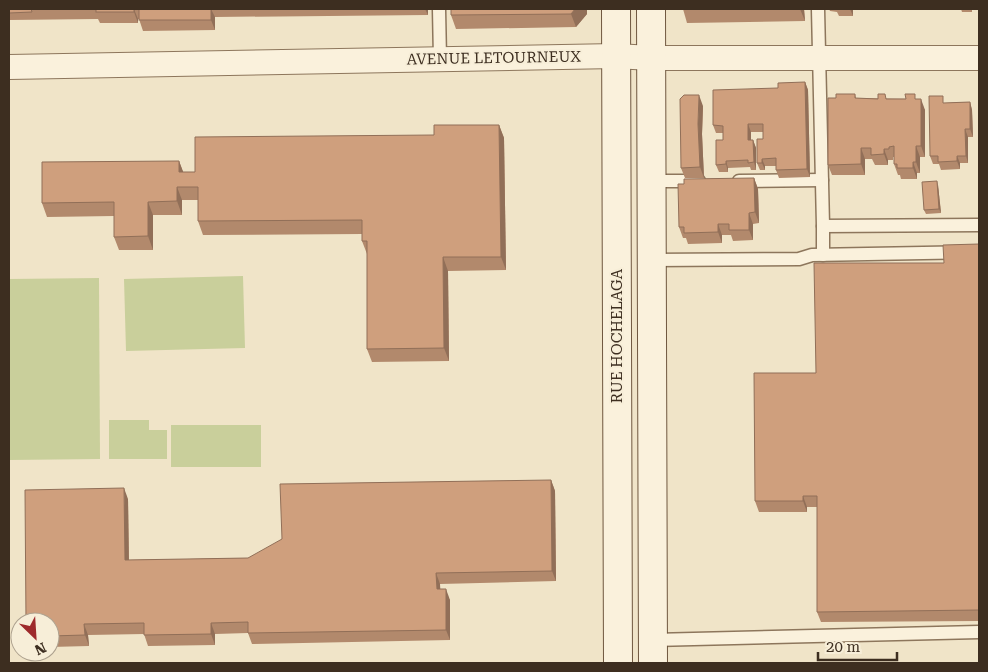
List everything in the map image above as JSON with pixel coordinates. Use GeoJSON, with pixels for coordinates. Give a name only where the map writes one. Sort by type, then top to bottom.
{"type":"FeatureCollection","features":[{"type":"Feature","properties":{"kind":"main road","name":"RUE HOCHELAGA"},"geometry":{"type":"LineString","coordinates":[[616,9],[618,663]]}},
{"type":"Feature","properties":{"kind":"main road"},"geometry":{"type":"LineString","coordinates":[[650,9],[653,652]]}},
{"type":"Feature","properties":{"kind":"street","name":"AVENUE LETOURNEUX"},"geometry":{"type":"LineString","coordinates":[[9,67],[616,56],[651,58],[979,58]]}},
{"type":"Feature","properties":{"kind":"lane"},"geometry":{"type":"LineString","coordinates":[[439,9],[440,59]]}},
{"type":"Feature","properties":{"kind":"lane"},"geometry":{"type":"LineString","coordinates":[[818,9],[823,255]]}},
{"type":"Feature","properties":{"kind":"lane"},"geometry":{"type":"LineString","coordinates":[[651,181],[822,180]]}},
{"type":"Feature","properties":{"kind":"lane"},"geometry":{"type":"LineString","coordinates":[[823,226],[979,225]]}},
{"type":"Feature","properties":{"kind":"lane"},"geometry":{"type":"LineString","coordinates":[[652,260],[799,259],[812,255],[979,252]]}},
{"type":"Feature","properties":{"kind":"lane"},"geometry":{"type":"LineString","coordinates":[[653,652],[979,632]]}},
{"type":"Feature","properties":{"kind":"green space"},"geometry":{"type":"Polygon","coordinates":[[[243,276],[245,348],[126,351],[124,279],[243,276]]]}},
{"type":"Feature","properties":{"kind":"green space"},"geometry":{"type":"Polygon","coordinates":[[[99,278],[100,459],[9,460],[9,279],[99,278]]]}},
{"type":"Feature","properties":{"kind":"green space"},"geometry":{"type":"Polygon","coordinates":[[[109,420],[149,420],[149,430],[167,430],[167,459],[109,459],[109,420]]]}},
{"type":"Feature","properties":{"kind":"green space"},"geometry":{"type":"Polygon","coordinates":[[[171,425],[261,425],[261,467],[171,467],[171,425]]]}},
{"type":"Feature","properties":{"kind":"building"},"geometry":{"type":"Polygon","coordinates":[[[9,9],[31,9],[32,12],[9,13],[9,9]]]}},
{"type":"Feature","properties":{"kind":"building"},"geometry":{"type":"Polygon","coordinates":[[[96,9],[134,9],[134,12],[96,12],[96,9]]]}},
{"type":"Feature","properties":{"kind":"building"},"geometry":{"type":"Polygon","coordinates":[[[139,9],[211,9],[211,20],[139,20],[139,9]]]}},
{"type":"Feature","properties":{"kind":"building"},"geometry":{"type":"Polygon","coordinates":[[[451,9],[575,9],[571,14],[451,15],[451,9]]]}},
{"type":"Feature","properties":{"kind":"building"},"geometry":{"type":"Polygon","coordinates":[[[805,82],[807,169],[776,170],[776,158],[762,159],[762,163],[757,163],[757,139],[763,139],[763,124],[748,124],[748,140],[753,140],[754,162],[748,163],[748,160],[726,161],[726,164],[716,165],[716,140],[723,140],[723,126],[713,125],[713,90],[778,88],[778,83],[805,82]]]}},
{"type":"Feature","properties":{"kind":"building"},"geometry":{"type":"Polygon","coordinates":[[[836,94],[855,94],[855,98],[878,99],[878,94],[885,94],[886,99],[906,99],[905,94],[915,94],[915,99],[921,99],[921,146],[916,146],[916,162],[913,162],[913,168],[897,168],[897,164],[894,164],[894,146],[884,149],[884,154],[871,155],[871,148],[861,148],[861,164],[828,165],[828,98],[836,98],[836,94]]]}},
{"type":"Feature","properties":{"kind":"building"},"geometry":{"type":"Polygon","coordinates":[[[684,95],[699,95],[700,167],[681,168],[680,99],[684,95]]]}},
{"type":"Feature","properties":{"kind":"building"},"geometry":{"type":"Polygon","coordinates":[[[929,96],[943,96],[943,103],[970,102],[970,129],[965,129],[966,156],[957,156],[957,161],[938,162],[938,156],[930,156],[929,96]]]}},
{"type":"Feature","properties":{"kind":"building"},"geometry":{"type":"Polygon","coordinates":[[[434,125],[499,125],[501,257],[443,257],[444,348],[367,349],[367,241],[362,241],[362,220],[198,221],[198,187],[177,187],[177,201],[148,202],[148,236],[114,237],[114,202],[42,203],[42,162],[179,161],[179,172],[195,172],[195,137],[434,135],[434,125]]]}},
{"type":"Feature","properties":{"kind":"building"},"geometry":{"type":"Polygon","coordinates":[[[754,178],[755,212],[749,213],[749,230],[729,230],[729,224],[718,224],[718,232],[684,233],[684,227],[679,227],[678,184],[684,184],[684,179],[754,178]]]}},
{"type":"Feature","properties":{"kind":"building"},"geometry":{"type":"Polygon","coordinates":[[[937,181],[939,209],[924,210],[922,182],[937,181]]]}},
{"type":"Feature","properties":{"kind":"building"},"geometry":{"type":"Polygon","coordinates":[[[979,244],[979,610],[817,612],[817,496],[803,496],[803,501],[755,501],[754,373],[816,373],[814,263],[944,263],[943,245],[979,244]]]}},
{"type":"Feature","properties":{"kind":"building"},"geometry":{"type":"Polygon","coordinates":[[[551,480],[552,571],[436,573],[437,589],[446,589],[446,630],[248,633],[248,622],[211,623],[211,634],[144,635],[144,623],[84,624],[85,635],[60,636],[60,612],[26,612],[25,490],[124,488],[125,560],[248,558],[282,539],[280,484],[551,480]]]}}]}
